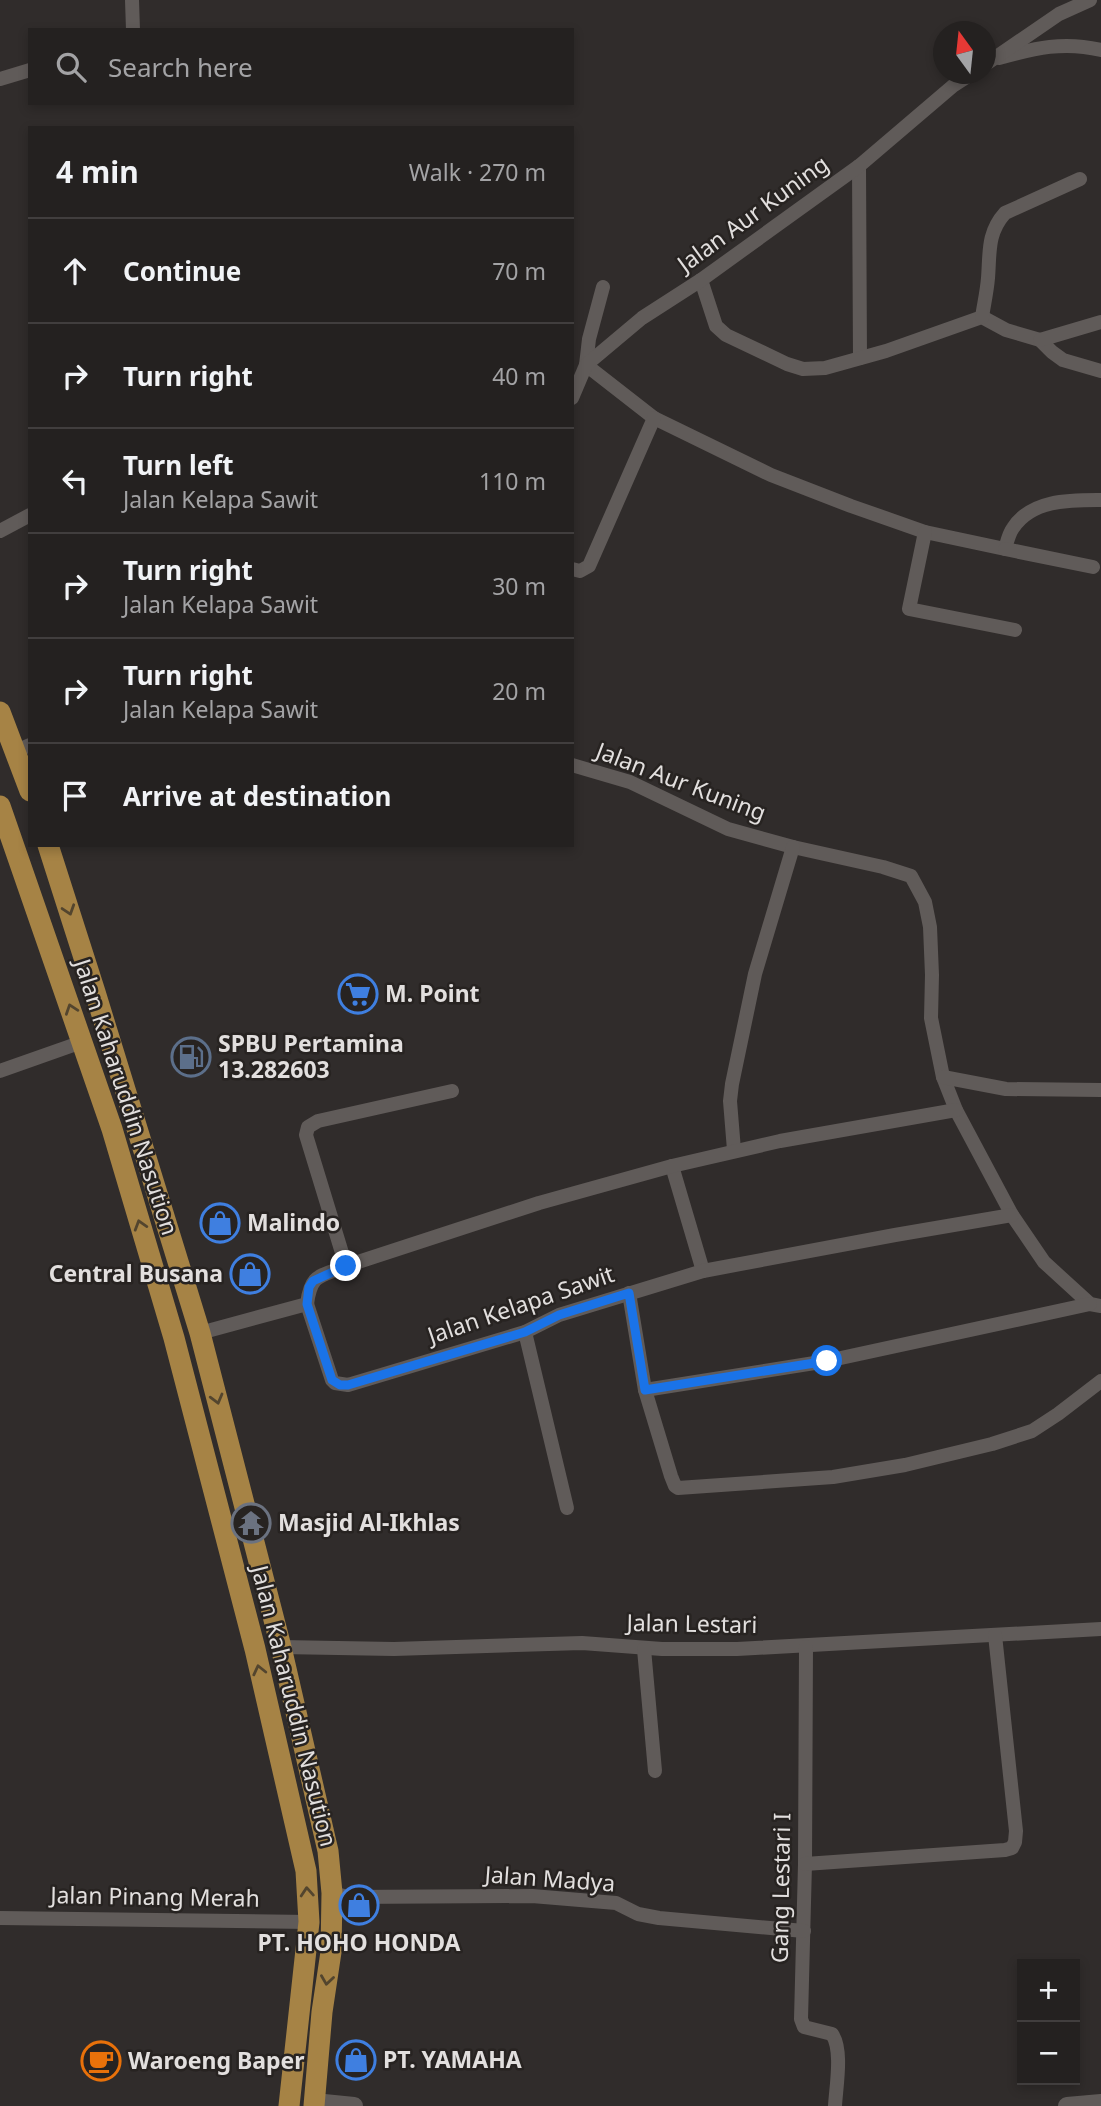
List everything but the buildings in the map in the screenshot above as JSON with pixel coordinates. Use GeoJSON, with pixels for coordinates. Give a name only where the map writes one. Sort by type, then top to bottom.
{"type":"FeatureCollection","features":[{"type":"Feature","properties":{"kind":"highway"},"geometry":{"type":"LineString","coordinates":[[0,712],[23,748],[28,779]]}},
{"type":"Feature","properties":{"kind":"highway","name":"Jalan Kaharuddin Nasution"},"geometry":{"type":"LineString","coordinates":[[0,806],[82,1042],[130,1189],[174,1338],[255,1649],[306,1871],[309,1922],[289,2106]]}},
{"type":"Feature","properties":{"kind":"highway","name":"Jalan Kaharuddin Nasution"},"geometry":{"type":"LineString","coordinates":[[49,847],[200,1333],[281,1647],[328,1851],[332,1894],[331,1952],[322,2012],[314,2104]]}},
{"type":"Feature","properties":{"kind":"highway"},"geometry":{"type":"LineString","coordinates":[[130,1189],[152,1183]]}},
{"type":"Feature","properties":{"kind":"street"},"geometry":{"type":"LineString","coordinates":[[132,0],[133,28]]}},
{"type":"Feature","properties":{"kind":"street"},"geometry":{"type":"LineString","coordinates":[[996,56],[1059,14],[1090,0]]}},
{"type":"Feature","properties":{"kind":"street"},"geometry":{"type":"LineString","coordinates":[[996,60],[1038,47],[1066,45],[1101,50]]}},
{"type":"Feature","properties":{"kind":"street"},"geometry":{"type":"LineString","coordinates":[[0,79],[28,71]]}},
{"type":"Feature","properties":{"kind":"street","name":"Jalan Aur Kuning"},"geometry":{"type":"LineString","coordinates":[[574,393],[586,365],[642,318],[701,280],[859,166],[956,84]]}},
{"type":"Feature","properties":{"kind":"street"},"geometry":{"type":"LineString","coordinates":[[859,166],[860,358]]}},
{"type":"Feature","properties":{"kind":"street"},"geometry":{"type":"LineString","coordinates":[[982,317],[989,247],[998,221],[1005,213],[1080,179]]}},
{"type":"Feature","properties":{"kind":"street"},"geometry":{"type":"LineString","coordinates":[[701,280],[712,318],[726,335],[803,369],[825,368],[886,351],[982,317],[1006,330],[1040,340],[1063,360],[1101,371]]}},
{"type":"Feature","properties":{"kind":"street"},"geometry":{"type":"LineString","coordinates":[[603,287],[589,339],[586,365],[654,418],[771,475],[925,532],[1093,567]]}},
{"type":"Feature","properties":{"kind":"street"},"geometry":{"type":"LineString","coordinates":[[1040,340],[1101,322]]}},
{"type":"Feature","properties":{"kind":"street"},"geometry":{"type":"LineString","coordinates":[[574,570],[580,571],[589,566],[654,418]]}},
{"type":"Feature","properties":{"kind":"street"},"geometry":{"type":"LineString","coordinates":[[1005,549],[1012,528],[1034,510],[1051,503],[1101,500]]}},
{"type":"Feature","properties":{"kind":"street"},"geometry":{"type":"LineString","coordinates":[[0,531],[28,515]]}},
{"type":"Feature","properties":{"kind":"street"},"geometry":{"type":"LineString","coordinates":[[925,532],[909,610],[1015,630]]}},
{"type":"Feature","properties":{"kind":"street","name":"Jalan Aur Kuning"},"geometry":{"type":"LineString","coordinates":[[574,766],[630,782],[728,830],[911,876],[925,902],[930,927],[931,1018],[943,1077]]}},
{"type":"Feature","properties":{"kind":"street"},"geometry":{"type":"LineString","coordinates":[[734,1150],[730,1101],[732,1084],[755,974],[793,847]]}},
{"type":"Feature","properties":{"kind":"street"},"geometry":{"type":"LineString","coordinates":[[0,1071],[82,1042]]}},
{"type":"Feature","properties":{"kind":"street"},"geometry":{"type":"LineString","coordinates":[[943,1077],[1006,1088],[1101,1090]]}},
{"type":"Feature","properties":{"kind":"street"},"geometry":{"type":"LineString","coordinates":[[943,1077],[956,1110],[1012,1215],[1044,1262],[1096,1305]]}},
{"type":"Feature","properties":{"kind":"street"},"geometry":{"type":"LineString","coordinates":[[346,1266],[306,1135],[308,1126],[318,1121],[452,1091]]}},
{"type":"Feature","properties":{"kind":"street"},"geometry":{"type":"LineString","coordinates":[[200,1333],[307,1304],[309,1287],[313,1281],[346,1266],[539,1203],[734,1150],[956,1110]]}},
{"type":"Feature","properties":{"kind":"street"},"geometry":{"type":"LineString","coordinates":[[672,1166],[703,1271]]}},
{"type":"Feature","properties":{"kind":"street","name":"Jalan Kelapa Sawit"},"geometry":{"type":"LineString","coordinates":[[307,1304],[332,1380],[340,1385],[348,1385],[525,1332],[559,1315],[703,1271],[1012,1215]]}},
{"type":"Feature","properties":{"kind":"street"},"geometry":{"type":"LineString","coordinates":[[629,1293],[645,1390],[674,1486],[683,1489],[833,1477],[905,1465],[992,1444],[1032,1431],[1101,1381]]}},
{"type":"Feature","properties":{"kind":"street"},"geometry":{"type":"LineString","coordinates":[[645,1390],[827,1361],[1096,1305]]}},
{"type":"Feature","properties":{"kind":"street"},"geometry":{"type":"LineString","coordinates":[[525,1332],[567,1508]]}},
{"type":"Feature","properties":{"kind":"street","name":"Jalan Lestari"},"geometry":{"type":"LineString","coordinates":[[281,1647],[394,1649],[582,1643],[644,1648],[737,1649],[1101,1629]]}},
{"type":"Feature","properties":{"kind":"street"},"geometry":{"type":"LineString","coordinates":[[805,1864],[1012,1848],[1016,1832],[995,1635]]}},
{"type":"Feature","properties":{"kind":"street","name":"Gang Lestari I"},"geometry":{"type":"LineString","coordinates":[[806,1647],[801,2019],[804,2027],[832,2034],[835,2040],[838,2054],[835,2106]]}},
{"type":"Feature","properties":{"kind":"street"},"geometry":{"type":"LineString","coordinates":[[644,1648],[655,1771]]}},
{"type":"Feature","properties":{"kind":"street","name":"Jalan Madya"},"geometry":{"type":"LineString","coordinates":[[332,1894],[532,1896],[616,1903],[631,1912],[659,1918],[804,1931]]}},
{"type":"Feature","properties":{"kind":"street","name":"Jalan Pinang Merah"},"geometry":{"type":"LineString","coordinates":[[0,1918],[309,1922]]}},
{"type":"Feature","properties":{"kind":"street"},"geometry":{"type":"LineString","coordinates":[[1067,2106],[1101,2103]]}},
{"type":"Feature","properties":{"kind":"street"},"geometry":{"type":"LineString","coordinates":[[314,2104],[354,2106]]}},
{"type":"Feature","properties":{"kind":"place","name":"M. Point"},"geometry":{"type":"Point","coordinates":[358,994]}},
{"type":"Feature","properties":{"kind":"place","name":"SPBU Pertamina 13.282603"},"geometry":{"type":"Point","coordinates":[191,1057]}},
{"type":"Feature","properties":{"kind":"place","name":"Malindo"},"geometry":{"type":"Point","coordinates":[220,1223]}},
{"type":"Feature","properties":{"kind":"place","name":"Central Busana"},"geometry":{"type":"Point","coordinates":[250,1274]}},
{"type":"Feature","properties":{"kind":"place","name":"Masjid Al-Ikhlas"},"geometry":{"type":"Point","coordinates":[251,1523]}},
{"type":"Feature","properties":{"kind":"place","name":"PT. HOHO HONDA"},"geometry":{"type":"Point","coordinates":[359,1905]}},
{"type":"Feature","properties":{"kind":"place","name":"PT. YAMAHA"},"geometry":{"type":"Point","coordinates":[356,2060]}},
{"type":"Feature","properties":{"kind":"place","name":"Waroeng Baper"},"geometry":{"type":"Point","coordinates":[101,2061]}},
{"type":"Feature","properties":{"kind":"route"},"geometry":{"type":"LineString","coordinates":[[346,1266],[313,1281],[309,1287],[307,1304],[332,1380],[340,1385],[348,1385],[525,1332],[559,1315],[629,1293],[645,1390],[827,1361]]}}]}
